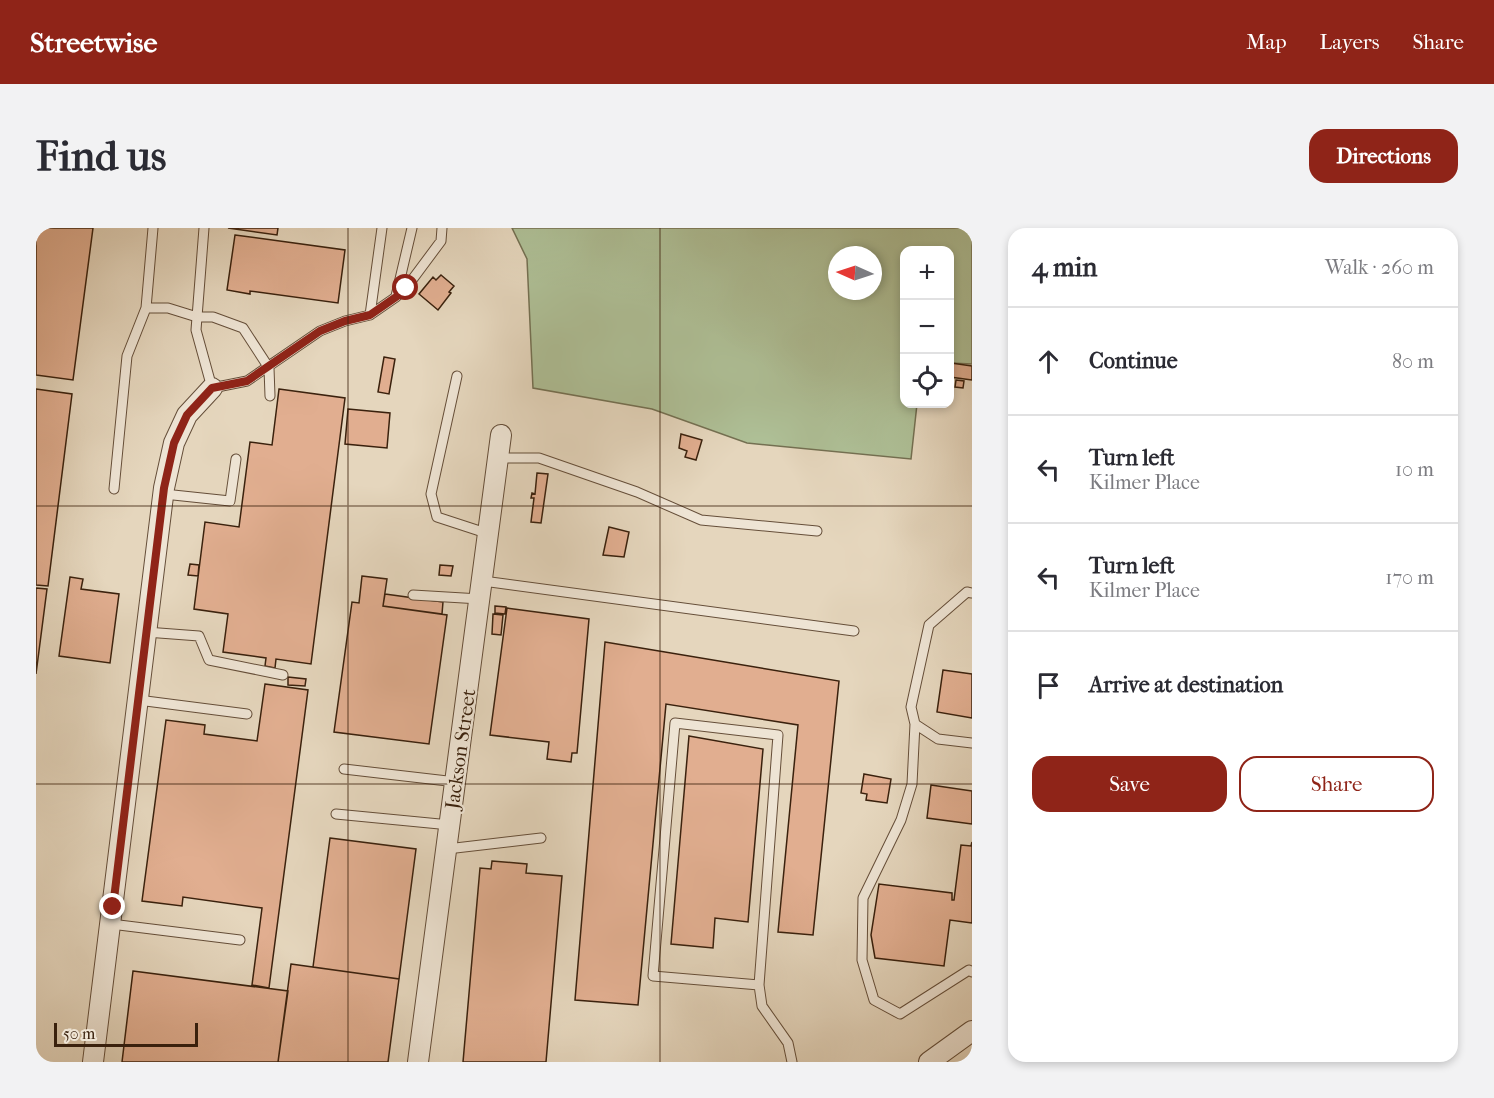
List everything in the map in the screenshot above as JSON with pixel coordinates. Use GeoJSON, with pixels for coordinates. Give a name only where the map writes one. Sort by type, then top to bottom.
{"type":"FeatureCollection","features":[{"type":"Feature","properties":{"kind":"street"},"geometry":{"type":"LineString","coordinates":[[93,1062],[164,494],[174,443],[187,415],[212,388]]}},
{"type":"Feature","properties":{"kind":"street","name":"Jackson Street"},"geometry":{"type":"LineString","coordinates":[[418,1062],[501,435]]}},
{"type":"Feature","properties":{"kind":"street"},"geometry":{"type":"LineString","coordinates":[[929,1062],[972,1030]]}},
{"type":"Feature","properties":{"kind":"lane"},"geometry":{"type":"LineString","coordinates":[[114,489],[127,356],[146,308],[153,228]]}},
{"type":"Feature","properties":{"kind":"lane"},"geometry":{"type":"LineString","coordinates":[[204,228],[196,330],[212,388],[247,381],[320,331],[345,321],[370,315],[396,297],[406,288],[441,241],[442,228]]}},
{"type":"Feature","properties":{"kind":"lane"},"geometry":{"type":"LineString","coordinates":[[370,315],[382,228]]}},
{"type":"Feature","properties":{"kind":"lane"},"geometry":{"type":"LineString","coordinates":[[396,297],[412,228]]}},
{"type":"Feature","properties":{"kind":"lane"},"geometry":{"type":"LineString","coordinates":[[146,308],[168,308],[197,317],[213,317],[243,328],[269,368],[270,396]]}},
{"type":"Feature","properties":{"kind":"lane"},"geometry":{"type":"LineString","coordinates":[[458,376],[431,494],[437,517],[489,534]]}},
{"type":"Feature","properties":{"kind":"lane"},"geometry":{"type":"LineString","coordinates":[[498,458],[539,458],[637,492],[701,520],[817,531]]}},
{"type":"Feature","properties":{"kind":"lane"},"geometry":{"type":"LineString","coordinates":[[164,494],[230,501],[236,459]]}},
{"type":"Feature","properties":{"kind":"lane"},"geometry":{"type":"LineString","coordinates":[[413,595],[481,590],[854,630]]}},
{"type":"Feature","properties":{"kind":"lane"},"geometry":{"type":"LineString","coordinates":[[972,593],[966,592],[929,625],[911,707],[915,724],[912,784],[904,811],[863,898],[862,960],[874,1000],[900,1014],[969,970],[972,972]]}},
{"type":"Feature","properties":{"kind":"lane"},"geometry":{"type":"LineString","coordinates":[[146,632],[199,636],[209,660],[283,675]]}},
{"type":"Feature","properties":{"kind":"lane"},"geometry":{"type":"LineString","coordinates":[[138,700],[247,714]]}},
{"type":"Feature","properties":{"kind":"lane"},"geometry":{"type":"LineString","coordinates":[[759,985],[653,976],[675,723],[778,735],[759,985],[762,1006],[788,1042],[792,1062]]}},
{"type":"Feature","properties":{"kind":"lane"},"geometry":{"type":"LineString","coordinates":[[915,724],[938,739],[972,743]]}},
{"type":"Feature","properties":{"kind":"lane"},"geometry":{"type":"LineString","coordinates":[[344,768],[456,782]]}},
{"type":"Feature","properties":{"kind":"lane"},"geometry":{"type":"LineString","coordinates":[[336,814],[450,825]]}},
{"type":"Feature","properties":{"kind":"lane"},"geometry":{"type":"LineString","coordinates":[[447,849],[541,838]]}},
{"type":"Feature","properties":{"kind":"lane"},"geometry":{"type":"LineString","coordinates":[[111,924],[240,940]]}},
{"type":"Feature","properties":{"kind":"green space"},"geometry":{"type":"Polygon","coordinates":[[[512,228],[972,228],[972,364],[954,363],[954,246],[900,246],[900,408],[917,408],[911,459],[747,443],[652,409],[533,388],[527,259],[512,228]]]}},
{"type":"Feature","properties":{"kind":"building"},"geometry":{"type":"Polygon","coordinates":[[[36,228],[93,228],[73,380],[36,375],[36,228]]]}},
{"type":"Feature","properties":{"kind":"building"},"geometry":{"type":"Polygon","coordinates":[[[228,228],[278,228],[277,235],[228,228]]]}},
{"type":"Feature","properties":{"kind":"building"},"geometry":{"type":"Polygon","coordinates":[[[235,235],[345,250],[338,303],[227,290],[235,235]]]}},
{"type":"Feature","properties":{"kind":"building"},"geometry":{"type":"Polygon","coordinates":[[[441,275],[454,286],[438,310],[419,294],[433,277],[436,280],[441,275]]]}},
{"type":"Feature","properties":{"kind":"building"},"geometry":{"type":"Polygon","coordinates":[[[384,357],[395,359],[389,394],[378,392],[384,357]]]}},
{"type":"Feature","properties":{"kind":"building"},"geometry":{"type":"Polygon","coordinates":[[[954,363],[972,366],[972,380],[954,378],[954,363]]]}},
{"type":"Feature","properties":{"kind":"building"},"geometry":{"type":"Polygon","coordinates":[[[956,380],[964,381],[963,388],[955,387],[956,380]]]}},
{"type":"Feature","properties":{"kind":"building"},"geometry":{"type":"Polygon","coordinates":[[[36,389],[72,394],[48,586],[36,585],[36,389]]]}},
{"type":"Feature","properties":{"kind":"building"},"geometry":{"type":"Polygon","coordinates":[[[279,389],[345,398],[311,664],[276,659],[275,668],[265,666],[266,658],[223,652],[228,614],[194,609],[205,522],[239,527],[250,442],[272,445],[279,389]]]}},
{"type":"Feature","properties":{"kind":"building"},"geometry":{"type":"Polygon","coordinates":[[[348,409],[390,413],[387,448],[345,444],[348,409]]]}},
{"type":"Feature","properties":{"kind":"building"},"geometry":{"type":"Polygon","coordinates":[[[681,434],[702,440],[696,460],[685,457],[687,451],[679,448],[681,434]]]}},
{"type":"Feature","properties":{"kind":"building"},"geometry":{"type":"Polygon","coordinates":[[[537,473],[548,474],[541,523],[531,522],[534,498],[531,498],[532,493],[535,494],[537,473]]]}},
{"type":"Feature","properties":{"kind":"building"},"geometry":{"type":"Polygon","coordinates":[[[609,527],[629,532],[624,557],[603,555],[609,527]]]}},
{"type":"Feature","properties":{"kind":"building"},"geometry":{"type":"Polygon","coordinates":[[[190,564],[199,565],[198,576],[188,575],[190,564]]]}},
{"type":"Feature","properties":{"kind":"building"},"geometry":{"type":"Polygon","coordinates":[[[440,565],[453,566],[451,576],[439,575],[440,565]]]}},
{"type":"Feature","properties":{"kind":"building"},"geometry":{"type":"Polygon","coordinates":[[[362,576],[387,579],[383,606],[447,615],[429,744],[334,732],[352,602],[359,603],[362,576]]]}},
{"type":"Feature","properties":{"kind":"building"},"geometry":{"type":"Polygon","coordinates":[[[70,577],[83,579],[81,589],[119,594],[110,663],[59,656],[70,577]]]}},
{"type":"Feature","properties":{"kind":"building"},"geometry":{"type":"Polygon","coordinates":[[[36,588],[47,589],[36,674],[36,588]]]}},
{"type":"Feature","properties":{"kind":"building"},"geometry":{"type":"Polygon","coordinates":[[[385,594],[443,602],[442,614],[383,606],[385,594]]]}},
{"type":"Feature","properties":{"kind":"building"},"geometry":{"type":"Polygon","coordinates":[[[495,606],[506,607],[505,614],[495,613],[495,606]]]}},
{"type":"Feature","properties":{"kind":"building"},"geometry":{"type":"Polygon","coordinates":[[[507,608],[589,619],[577,753],[572,753],[571,762],[547,759],[549,742],[490,735],[507,608]]]}},
{"type":"Feature","properties":{"kind":"building"},"geometry":{"type":"Polygon","coordinates":[[[493,614],[503,615],[501,635],[492,634],[493,614]]]}},
{"type":"Feature","properties":{"kind":"building"},"geometry":{"type":"Polygon","coordinates":[[[605,642],[839,681],[813,935],[778,932],[798,725],[666,704],[638,1005],[575,1000],[605,642]]]}},
{"type":"Feature","properties":{"kind":"building"},"geometry":{"type":"Polygon","coordinates":[[[943,670],[972,674],[972,718],[937,712],[943,670]]]}},
{"type":"Feature","properties":{"kind":"building"},"geometry":{"type":"Polygon","coordinates":[[[288,677],[306,679],[305,686],[288,685],[288,677]]]}},
{"type":"Feature","properties":{"kind":"building"},"geometry":{"type":"Polygon","coordinates":[[[265,684],[308,690],[269,988],[252,985],[262,908],[183,897],[182,906],[142,901],[166,720],[205,725],[204,734],[257,741],[265,684]]]}},
{"type":"Feature","properties":{"kind":"building"},"geometry":{"type":"Polygon","coordinates":[[[689,736],[763,749],[748,922],[715,918],[713,948],[671,944],[689,736]]]}},
{"type":"Feature","properties":{"kind":"building"},"geometry":{"type":"Polygon","coordinates":[[[864,774],[891,779],[887,803],[866,800],[867,794],[861,793],[864,774]]]}},
{"type":"Feature","properties":{"kind":"building"},"geometry":{"type":"Polygon","coordinates":[[[931,785],[972,791],[972,824],[927,818],[931,785]]]}},
{"type":"Feature","properties":{"kind":"building"},"geometry":{"type":"Polygon","coordinates":[[[330,838],[416,849],[399,979],[313,967],[330,838]]]}},
{"type":"Feature","properties":{"kind":"building"},"geometry":{"type":"Polygon","coordinates":[[[972,842],[972,923],[950,920],[944,966],[875,958],[871,935],[879,884],[952,893],[952,900],[954,900],[961,845],[971,846],[972,842]]]}},
{"type":"Feature","properties":{"kind":"building"},"geometry":{"type":"Polygon","coordinates":[[[492,861],[527,864],[526,873],[562,876],[546,1062],[463,1062],[480,868],[491,869],[492,861]]]}},
{"type":"Feature","properties":{"kind":"building"},"geometry":{"type":"Polygon","coordinates":[[[291,964],[399,979],[388,1062],[278,1062],[291,964]]]}},
{"type":"Feature","properties":{"kind":"building"},"geometry":{"type":"Polygon","coordinates":[[[133,971],[288,991],[278,1062],[122,1062],[133,971]]]}},
{"type":"Feature","properties":{"kind":"route"},"geometry":{"type":"LineString","coordinates":[[113,907],[164,488],[174,443],[187,415],[212,388],[247,381],[320,331],[345,321],[370,315],[406,288]]}}]}
